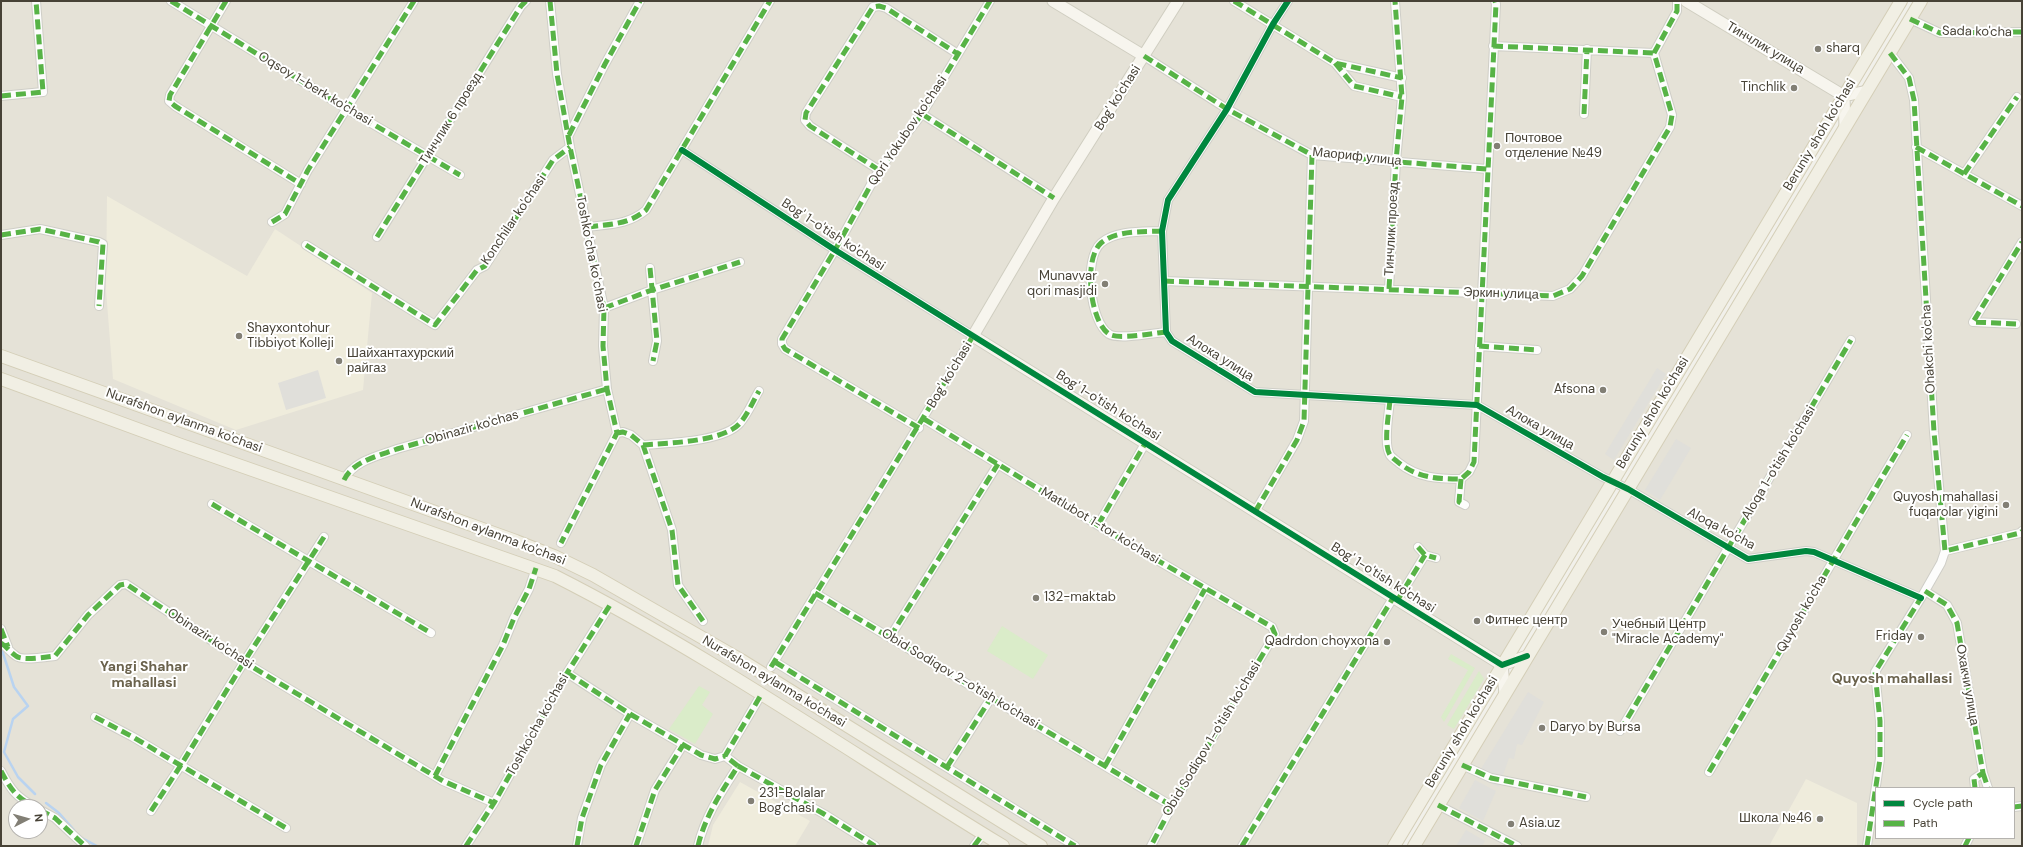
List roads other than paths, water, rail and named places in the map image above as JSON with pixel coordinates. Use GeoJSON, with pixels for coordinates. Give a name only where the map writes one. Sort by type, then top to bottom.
{"type":"FeatureCollection","features":[{"type":"Feature","properties":{"kind":"main road","name":"Beruniy shoh ko'chasi"},"geometry":{"type":"LineString","coordinates":[[1394,846],[1901,1]]}},
{"type":"Feature","properties":{"kind":"main road","name":"Beruniy shoh ko'chasi"},"geometry":{"type":"LineString","coordinates":[[1414,846],[1921,1]]}},
{"type":"Feature","properties":{"kind":"main road","name":"Nurafshon aylanma ko'chasi"},"geometry":{"type":"LineString","coordinates":[[1,356],[516,541],[575,566],[741,660],[1042,846]]}},
{"type":"Feature","properties":{"kind":"main road"},"geometry":{"type":"LineString","coordinates":[[3,379],[2,367],[7,362],[13,361]]}},
{"type":"Feature","properties":{"kind":"main road","name":"Nurafshon aylanma ko'chasi"},"geometry":{"type":"LineString","coordinates":[[3,379],[189,448],[536,568],[555,576],[610,605],[761,695],[1003,846]]}},
{"type":"Feature","properties":{"kind":"main road"},"geometry":{"type":"LineString","coordinates":[[962,821],[960,814],[962,809],[966,805],[972,804]]}},
{"type":"Feature","properties":{"kind":"street"},"geometry":{"type":"LineString","coordinates":[[1,96],[43,92],[36,1]]}},
{"type":"Feature","properties":{"kind":"street","name":"Oqsoy 1-berk ko'chasi"},"geometry":{"type":"LineString","coordinates":[[171,1],[347,109],[460,175]]}},
{"type":"Feature","properties":{"kind":"street"},"geometry":{"type":"LineString","coordinates":[[226,1],[170,95],[169,101],[301,184]]}},
{"type":"Feature","properties":{"kind":"street"},"geometry":{"type":"LineString","coordinates":[[272,222],[285,214],[301,184],[414,1]]}},
{"type":"Feature","properties":{"kind":"street","name":"Тинчлик 6 проезд"},"geometry":{"type":"LineString","coordinates":[[377,237],[521,6],[526,1]]}},
{"type":"Feature","properties":{"kind":"street","name":"Toshkoʻcha koʻchasi"},"geometry":{"type":"LineString","coordinates":[[550,1],[557,74],[581,207],[588,227],[604,308],[603,346],[607,389],[617,434]]}},
{"type":"Feature","properties":{"kind":"street"},"geometry":{"type":"LineString","coordinates":[[569,135],[605,64],[640,1]]}},
{"type":"Feature","properties":{"kind":"street"},"geometry":{"type":"LineString","coordinates":[[588,227],[618,224],[637,218],[646,210],[770,1]]}},
{"type":"Feature","properties":{"kind":"street","name":"Qori Yokubov ko'chasi"},"geometry":{"type":"LineString","coordinates":[[918,428],[785,349],[782,344],[782,339],[835,250],[879,170],[922,114],[990,1]]}},
{"type":"Feature","properties":{"kind":"street","name":"Маориф улица"},"geometry":{"type":"LineString","coordinates":[[1053,1],[1144,56],[1227,109],[1312,155],[1487,169]]}},
{"type":"Feature","properties":{"kind":"street","name":"Bog' ko'chasi"},"geometry":{"type":"LineString","coordinates":[[947,768],[773,664],[815,593],[924,419],[1014,263],[1178,1]]}},
{"type":"Feature","properties":{"kind":"street"},"geometry":{"type":"LineString","coordinates":[[1234,1],[1335,63],[1354,86],[1402,97]]}},
{"type":"Feature","properties":{"kind":"street"},"geometry":{"type":"LineString","coordinates":[[1162,231],[1124,234],[1110,238],[1100,244],[1091,262],[1089,278],[1092,297],[1098,315],[1103,327],[1109,334],[1117,336],[1166,332],[1162,231],[1168,200],[1227,109],[1273,24],[1288,1]]}},
{"type":"Feature","properties":{"kind":"street","name":"Тинчлик проезд"},"geometry":{"type":"LineString","coordinates":[[1389,289],[1396,161],[1402,97],[1402,78],[1395,1]]}},
{"type":"Feature","properties":{"kind":"street"},"geometry":{"type":"LineString","coordinates":[[1390,400],[1387,443],[1390,455],[1401,464],[1424,476],[1438,479],[1461,479],[1469,472],[1474,462],[1478,405],[1481,294],[1495,1]]}},
{"type":"Feature","properties":{"kind":"street"},"geometry":{"type":"LineString","coordinates":[[1493,46],[1654,53],[1677,11],[1677,1]]}},
{"type":"Feature","properties":{"kind":"street","name":"Тинчлик улица"},"geometry":{"type":"LineString","coordinates":[[1686,1],[1844,96]]}},
{"type":"Feature","properties":{"kind":"street"},"geometry":{"type":"LineString","coordinates":[[879,170],[810,126],[805,120],[806,113],[873,7],[880,6],[886,8],[958,54]]}},
{"type":"Feature","properties":{"kind":"street","name":"Sada ko'cha"},"geometry":{"type":"LineString","coordinates":[[1910,19],[1940,33],[2022,32]]}},
{"type":"Feature","properties":{"kind":"street"},"geometry":{"type":"LineString","coordinates":[[1584,114],[1587,49]]}},
{"type":"Feature","properties":{"kind":"street","name":"Эркин улица"},"geometry":{"type":"LineString","coordinates":[[1164,281],[1308,285],[1481,294],[1553,296],[1570,289],[1582,276],[1670,127],[1672,115],[1654,53]]}},
{"type":"Feature","properties":{"kind":"street","name":"Ohakchi ko'cha"},"geometry":{"type":"LineString","coordinates":[[1890,53],[1909,78],[1914,100],[1934,432],[1945,551]]}},
{"type":"Feature","properties":{"kind":"street"},"geometry":{"type":"LineString","coordinates":[[1335,63],[1402,78]]}},
{"type":"Feature","properties":{"kind":"street"},"geometry":{"type":"LineString","coordinates":[[1845,127],[1844,96],[1867,91]]}},
{"type":"Feature","properties":{"kind":"street"},"geometry":{"type":"LineString","coordinates":[[1964,174],[2017,97]]}},
{"type":"Feature","properties":{"kind":"street"},"geometry":{"type":"LineString","coordinates":[[922,114],[1054,198]]}},
{"type":"Feature","properties":{"kind":"street","name":"Konchilar ko'chasi"},"geometry":{"type":"LineString","coordinates":[[306,245],[435,325],[476,270],[485,266],[554,160],[570,147]]}},
{"type":"Feature","properties":{"kind":"street"},"geometry":{"type":"LineString","coordinates":[[1916,147],[2022,206]]}},
{"type":"Feature","properties":{"kind":"street","name":"Bog' 1-o'tish ko'chasi"},"geometry":{"type":"LineString","coordinates":[[682,150],[835,250],[1146,442],[1255,512],[1502,665]]}},
{"type":"Feature","properties":{"kind":"street"},"geometry":{"type":"LineString","coordinates":[[1255,512],[1301,431],[1304,421],[1312,155]]}},
{"type":"Feature","properties":{"kind":"street"},"geometry":{"type":"LineString","coordinates":[[1,235],[40,229],[103,244],[99,306]]}},
{"type":"Feature","properties":{"kind":"street"},"geometry":{"type":"LineString","coordinates":[[2016,324],[1973,322],[2022,242]]}},
{"type":"Feature","properties":{"kind":"street"},"geometry":{"type":"LineString","coordinates":[[604,308],[652,290],[740,262]]}},
{"type":"Feature","properties":{"kind":"street"},"geometry":{"type":"LineString","coordinates":[[650,268],[657,341],[653,361]]}},
{"type":"Feature","properties":{"kind":"street","name":"Алока улица"},"geometry":{"type":"LineString","coordinates":[[1166,332],[1172,340],[1255,392],[1478,405],[1612,482],[1628,489]]}},
{"type":"Feature","properties":{"kind":"street","name":"Aloqa 1-o'tish ko'chasi"},"geometry":{"type":"LineString","coordinates":[[1620,731],[1851,340]]}},
{"type":"Feature","properties":{"kind":"street"},"geometry":{"type":"LineString","coordinates":[[1479,346],[1536,350]]}},
{"type":"Feature","properties":{"kind":"street","name":"Obinazir ko'chas"},"geometry":{"type":"LineString","coordinates":[[344,480],[350,469],[371,458],[396,449],[607,389]]}},
{"type":"Feature","properties":{"kind":"street"},"geometry":{"type":"LineString","coordinates":[[643,445],[708,438],[723,434],[740,424],[759,391]]}},
{"type":"Feature","properties":{"kind":"street","name":"Matlubot 1-tor ko'chasi"},"geometry":{"type":"LineString","coordinates":[[924,419],[1205,589],[1272,627],[1275,634]]}},
{"type":"Feature","properties":{"kind":"street"},"geometry":{"type":"LineString","coordinates":[[561,543],[617,434],[623,432],[631,435],[643,445],[672,530],[678,585],[703,621]]}},
{"type":"Feature","properties":{"kind":"street","name":"Quyosh ko'cha"},"geometry":{"type":"LineString","coordinates":[[1709,772],[1906,435]]}},
{"type":"Feature","properties":{"kind":"street"},"geometry":{"type":"LineString","coordinates":[[1098,525],[1146,442]]}},
{"type":"Feature","properties":{"kind":"street"},"geometry":{"type":"LineString","coordinates":[[890,638],[998,464]]}},
{"type":"Feature","properties":{"kind":"street"},"geometry":{"type":"LineString","coordinates":[[1461,479],[1459,502],[1465,505]]}},
{"type":"Feature","properties":{"kind":"street","name":"Aloqa ko'cha"},"geometry":{"type":"LineString","coordinates":[[1628,489],[1748,559],[1806,551],[1814,552],[1833,561],[1923,595]]}},
{"type":"Feature","properties":{"kind":"street"},"geometry":{"type":"LineString","coordinates":[[212,504],[431,633]]}},
{"type":"Feature","properties":{"kind":"street"},"geometry":{"type":"LineString","coordinates":[[1876,787],[1880,759],[1880,721],[1875,672],[1923,595],[1941,563],[1945,551],[2021,533]]}},
{"type":"Feature","properties":{"kind":"street"},"geometry":{"type":"LineString","coordinates":[[151,811],[324,537]]}},
{"type":"Feature","properties":{"kind":"street"},"geometry":{"type":"LineString","coordinates":[[1418,546],[1425,555],[1436,558]]}},
{"type":"Feature","properties":{"kind":"street"},"geometry":{"type":"LineString","coordinates":[[1242,846],[1395,599],[1425,555]]}},
{"type":"Feature","properties":{"kind":"street"},"geometry":{"type":"LineString","coordinates":[[435,776],[503,645],[514,618],[529,589],[536,568]]}},
{"type":"Feature","properties":{"kind":"street","name":"Obinazir ko'chasi"},"geometry":{"type":"LineString","coordinates":[[5,645],[16,657],[55,656],[88,615],[120,584],[126,584],[244,662],[435,776],[494,803]]}},
{"type":"Feature","properties":{"kind":"street"},"geometry":{"type":"LineString","coordinates":[[1104,766],[1205,589]]}},
{"type":"Feature","properties":{"kind":"street","name":"Obid Sodiqov 2-o'tish ko'chasi"},"geometry":{"type":"LineString","coordinates":[[815,593],[1172,806]]}},
{"type":"Feature","properties":{"kind":"street","name":"Охакчи улица"},"geometry":{"type":"LineString","coordinates":[[1923,595],[1948,604],[1957,623],[1983,773],[1988,787]]}},
{"type":"Feature","properties":{"kind":"street","name":"Toshko'cha ko'chasi"},"geometry":{"type":"LineString","coordinates":[[466,846],[494,803],[567,673],[610,605]]}},
{"type":"Feature","properties":{"kind":"street"},"geometry":{"type":"LineString","coordinates":[[1,629],[5,645]]}},
{"type":"Feature","properties":{"kind":"street","name":"Obid Sodiqov 1-o'tish ko'chasi"},"geometry":{"type":"LineString","coordinates":[[1151,846],[1172,806],[1275,634]]}},
{"type":"Feature","properties":{"kind":"street"},"geometry":{"type":"LineString","coordinates":[[1505,694],[1502,665],[1527,656]]}},
{"type":"Feature","properties":{"kind":"street"},"geometry":{"type":"LineString","coordinates":[[567,673],[630,714],[683,745],[707,757],[715,759],[725,756],[761,695]]}},
{"type":"Feature","properties":{"kind":"street"},"geometry":{"type":"LineString","coordinates":[[991,698],[947,768],[1075,846]]}},
{"type":"Feature","properties":{"kind":"street"},"geometry":{"type":"LineString","coordinates":[[577,846],[582,818],[601,765],[630,714]]}},
{"type":"Feature","properties":{"kind":"street"},"geometry":{"type":"LineString","coordinates":[[95,717],[181,765],[286,828]]}},
{"type":"Feature","properties":{"kind":"street"},"geometry":{"type":"LineString","coordinates":[[636,846],[655,790],[683,745]]}},
{"type":"Feature","properties":{"kind":"street"},"geometry":{"type":"LineString","coordinates":[[725,756],[738,766],[824,814],[875,846]]}},
{"type":"Feature","properties":{"kind":"street"},"geometry":{"type":"LineString","coordinates":[[1462,765],[1491,778],[1586,797]]}},
{"type":"Feature","properties":{"kind":"street"},"geometry":{"type":"LineString","coordinates":[[698,846],[705,824],[738,766]]}},
{"type":"Feature","properties":{"kind":"street"},"geometry":{"type":"LineString","coordinates":[[1,771],[9,785],[20,799]]}},
{"type":"Feature","properties":{"kind":"street"},"geometry":{"type":"LineString","coordinates":[[1975,787],[1974,779],[1983,773]]}},
{"type":"Feature","properties":{"kind":"street"},"geometry":{"type":"LineString","coordinates":[[1868,846],[1875,795]]}},
{"type":"Feature","properties":{"kind":"street"},"geometry":{"type":"LineString","coordinates":[[1438,805],[1517,846]]}},
{"type":"Feature","properties":{"kind":"street"},"geometry":{"type":"LineString","coordinates":[[48,814],[55,818],[85,846]]}},
{"type":"Feature","properties":{"kind":"street"},"geometry":{"type":"LineString","coordinates":[[974,846],[982,834]]}},
{"type":"Feature","properties":{"kind":"waterway"},"geometry":{"type":"LineString","coordinates":[[1,647],[14,687],[28,706],[13,719],[4,752],[18,777],[35,794]]}},
{"type":"Feature","properties":{"kind":"waterway"},"geometry":{"type":"LineString","coordinates":[[48,805],[59,813],[74,830]]}},
{"type":"Feature","properties":{"kind":"waterway"},"geometry":{"type":"LineString","coordinates":[[80,837],[97,846]]}},
{"type":"Feature","properties":{"kind":"place","name":"sharq"},"geometry":{"type":"Point","coordinates":[1818,49]}},
{"type":"Feature","properties":{"kind":"place","name":"Tinchlik"},"geometry":{"type":"Point","coordinates":[1794,88]}},
{"type":"Feature","properties":{"kind":"place","name":"Почтовое отделение №49"},"geometry":{"type":"Point","coordinates":[1497,146]}},
{"type":"Feature","properties":{"kind":"place","name":"Munavvar qori masjidi"},"geometry":{"type":"Point","coordinates":[1105,284]}},
{"type":"Feature","properties":{"kind":"place","name":"Shayxontohur Tibbiyot Kolleji"},"geometry":{"type":"Point","coordinates":[239,336]}},
{"type":"Feature","properties":{"kind":"place","name":"Шайхантахурский райгаз"},"geometry":{"type":"Point","coordinates":[339,361]}},
{"type":"Feature","properties":{"kind":"place","name":"Afsona"},"geometry":{"type":"Point","coordinates":[1603,390]}},
{"type":"Feature","properties":{"kind":"place","name":"Quyosh mahallasi fuqarolar yigini"},"geometry":{"type":"Point","coordinates":[2006,505]}},
{"type":"Feature","properties":{"kind":"place","name":"132-maktab"},"geometry":{"type":"Point","coordinates":[1036,598]}},
{"type":"Feature","properties":{"kind":"place","name":"Фитнес центр"},"geometry":{"type":"Point","coordinates":[1477,621]}},
{"type":"Feature","properties":{"kind":"place","name":"Учебный Центр \"Miracle Academy\""},"geometry":{"type":"Point","coordinates":[1604,632]}},
{"type":"Feature","properties":{"kind":"place","name":"Friday"},"geometry":{"type":"Point","coordinates":[1921,637]}},
{"type":"Feature","properties":{"kind":"place","name":"Qadrdon choyxona"},"geometry":{"type":"Point","coordinates":[1387,642]}},
{"type":"Feature","properties":{"kind":"place","name":"Daryo by Bursa"},"geometry":{"type":"Point","coordinates":[1542,728]}},
{"type":"Feature","properties":{"kind":"place","name":"231-Bolalar Bog'chasi"},"geometry":{"type":"Point","coordinates":[751,801]}},
{"type":"Feature","properties":{"kind":"place","name":"Школа №46"},"geometry":{"type":"Point","coordinates":[1820,819]}},
{"type":"Feature","properties":{"kind":"place","name":"Asia.uz"},"geometry":{"type":"Point","coordinates":[1511,824]}},
{"type":"Feature","properties":{"kind":"district","name":"Yangi Shahar mahallasi"},"geometry":{"type":"Point","coordinates":[144,676]}},
{"type":"Feature","properties":{"kind":"district","name":"Quyosh mahallasi"},"geometry":{"type":"Point","coordinates":[1892,679]}}]}
